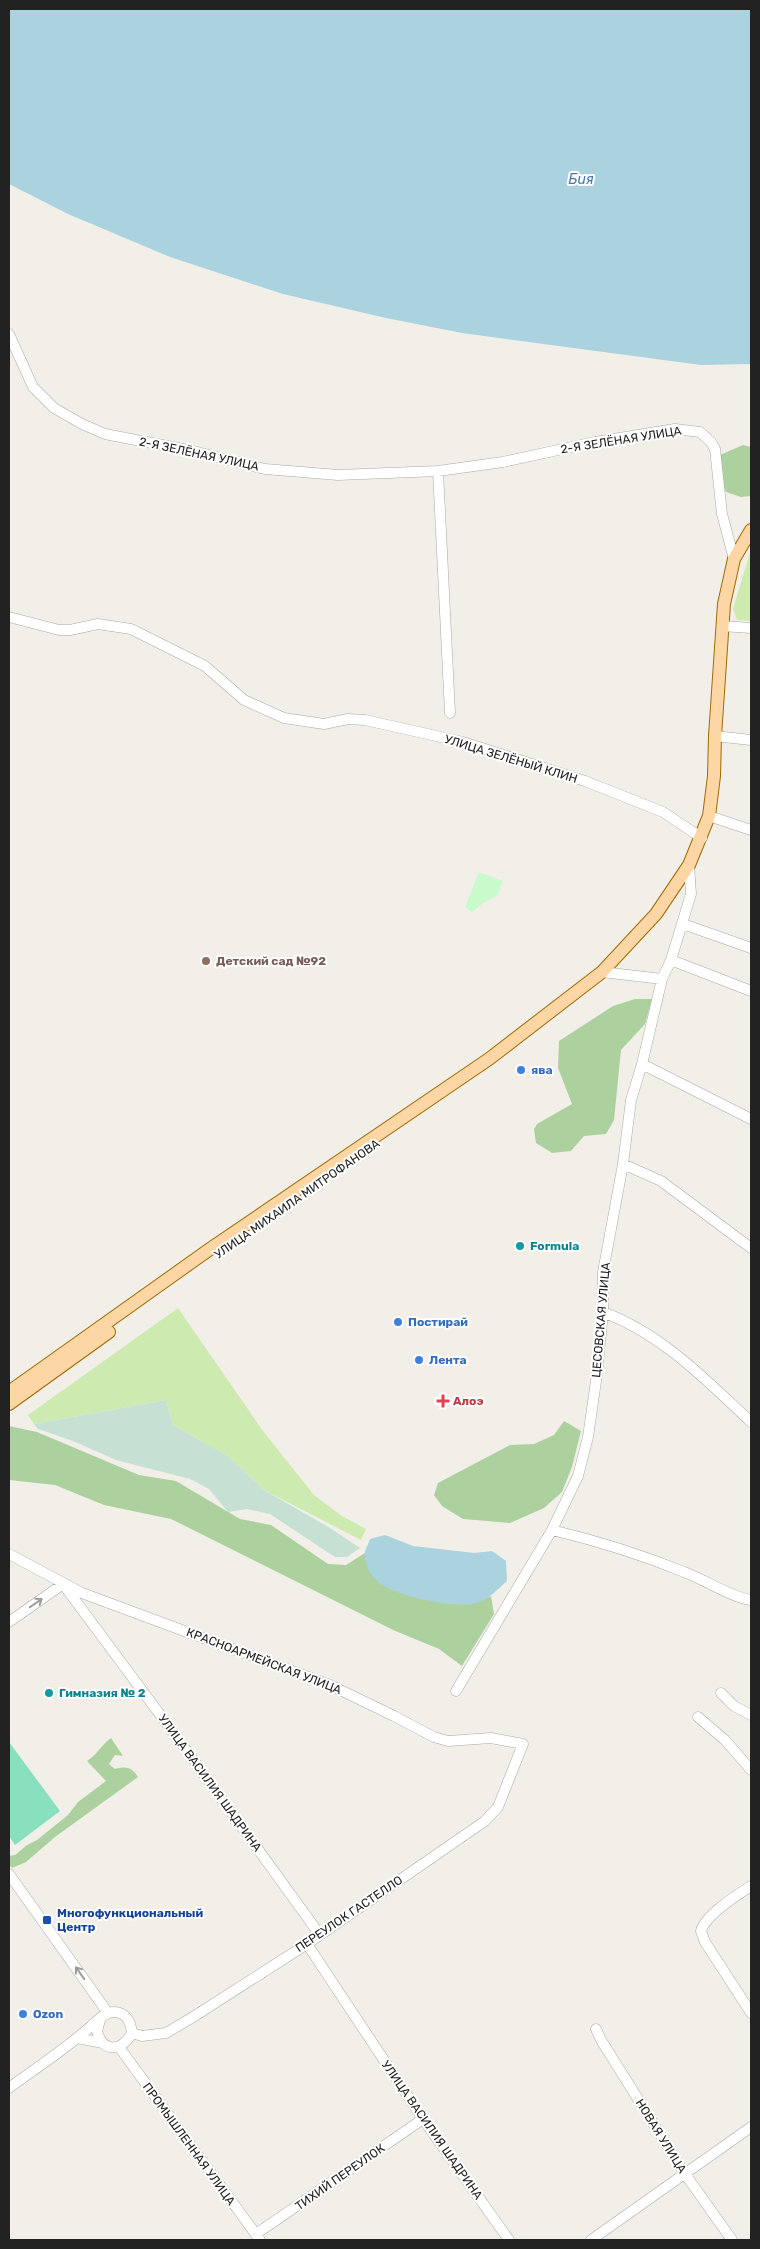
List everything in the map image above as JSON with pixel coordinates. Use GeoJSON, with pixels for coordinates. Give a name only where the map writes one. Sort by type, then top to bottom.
{"type":"FeatureCollection","features":[{"type":"Feature","properties":{"kind":"main road","name":"УЛИЦА МИХАИЛА МИТРОФАНОВА"},"geometry":{"type":"LineString","coordinates":[[9,1404],[61,1362],[315,1176],[461,1080],[580,990],[602,972],[656,914],[677,886],[689,865],[702,838],[709,816],[714,776],[714,736],[722,626],[728,580],[734,559],[751,530]]}},
{"type":"Feature","properties":{"kind":"main road","name":"УЛИЦА МИХАИЛА МИТРОФАНОВА"},"geometry":{"type":"LineString","coordinates":[[9,1392],[61,1362]]}},
{"type":"Feature","properties":{"kind":"street","name":"2-Я ЗЕЛЁНАЯ УЛИЦА"},"geometry":{"type":"LineString","coordinates":[[9,334],[33,387],[54,408],[71,418],[105,434],[278,470],[338,474],[438,471],[503,462],[595,442],[676,429],[700,432],[712,442],[715,449],[722,514],[734,559]]}},
{"type":"Feature","properties":{"kind":"street"},"geometry":{"type":"LineString","coordinates":[[438,471],[450,713]]}},
{"type":"Feature","properties":{"kind":"street","name":"УЛИЦА ЗЕЛЁНЫЙ КЛИН"},"geometry":{"type":"LineString","coordinates":[[9,617],[59,630],[70,630],[98,624],[131,628],[205,666],[244,700],[284,718],[324,724],[348,719],[365,720],[463,742],[585,781],[663,812],[702,838]]}},
{"type":"Feature","properties":{"kind":"street"},"geometry":{"type":"LineString","coordinates":[[722,626],[751,628]]}},
{"type":"Feature","properties":{"kind":"street"},"geometry":{"type":"LineString","coordinates":[[714,736],[751,740]]}},
{"type":"Feature","properties":{"kind":"street"},"geometry":{"type":"LineString","coordinates":[[709,816],[751,830]]}},
{"type":"Feature","properties":{"kind":"street","name":"ЦЕСОВСКАЯ УЛИЦА"},"geometry":{"type":"LineString","coordinates":[[456,1691],[552,1530],[578,1476],[588,1437],[604,1312],[603,1272],[623,1164],[631,1100],[642,1064],[662,979],[671,960],[691,894],[689,865]]}},
{"type":"Feature","properties":{"kind":"street"},"geometry":{"type":"LineString","coordinates":[[683,924],[751,948]]}},
{"type":"Feature","properties":{"kind":"street"},"geometry":{"type":"LineString","coordinates":[[671,960],[751,991]]}},
{"type":"Feature","properties":{"kind":"street"},"geometry":{"type":"LineString","coordinates":[[602,972],[662,979]]}},
{"type":"Feature","properties":{"kind":"street"},"geometry":{"type":"LineString","coordinates":[[642,1064],[751,1119]]}},
{"type":"Feature","properties":{"kind":"street"},"geometry":{"type":"LineString","coordinates":[[623,1164],[660,1181],[751,1248]]}},
{"type":"Feature","properties":{"kind":"street"},"geometry":{"type":"LineString","coordinates":[[604,1312],[626,1320],[677,1354],[751,1422]]}},
{"type":"Feature","properties":{"kind":"street"},"geometry":{"type":"LineString","coordinates":[[552,1530],[637,1553],[751,1600]]}},
{"type":"Feature","properties":{"kind":"street","name":"КРАСНОАРМЕЙСКАЯ УЛИЦА"},"geometry":{"type":"LineString","coordinates":[[9,1554],[63,1584],[330,1685],[434,1737],[448,1741],[491,1738],[523,1744]]}},
{"type":"Feature","properties":{"kind":"street"},"geometry":{"type":"LineString","coordinates":[[9,1622],[63,1584]]}},
{"type":"Feature","properties":{"kind":"street","name":"УЛИЦА ВАСИЛИЯ ШАДРИНА"},"geometry":{"type":"LineString","coordinates":[[63,1584],[320,1934]]}},
{"type":"Feature","properties":{"kind":"street"},"geometry":{"type":"LineString","coordinates":[[721,1693],[734,1706],[751,1714]]}},
{"type":"Feature","properties":{"kind":"street"},"geometry":{"type":"LineString","coordinates":[[698,1717],[725,1740],[751,1770]]}},
{"type":"Feature","properties":{"kind":"street","name":"ПЕРЕУЛОК ГАСТЕЛЛО"},"geometry":{"type":"LineString","coordinates":[[132,2033],[142,2036],[166,2033],[307,1944],[485,1821],[498,1807],[523,1744]]}},
{"type":"Feature","properties":{"kind":"street"},"geometry":{"type":"LineString","coordinates":[[9,1874],[104,2015]]}},
{"type":"Feature","properties":{"kind":"street"},"geometry":{"type":"LineString","coordinates":[[751,1886],[720,1908],[704,1924],[701,1931],[705,1942],[751,2013]]}},
{"type":"Feature","properties":{"kind":"street","name":"УЛИЦА ВАСИЛИЯ ШАДРИНА"},"geometry":{"type":"LineString","coordinates":[[307,1944],[423,2118],[509,2240]]}},
{"type":"Feature","properties":{"kind":"street"},"geometry":{"type":"LineString","coordinates":[[9,2088],[77,2038],[104,2015],[115,2012],[123,2014],[128,2019],[132,2033],[123,2045]]}},
{"type":"Feature","properties":{"kind":"street"},"geometry":{"type":"LineString","coordinates":[[103,2043],[96,2031],[104,2015]]}},
{"type":"Feature","properties":{"kind":"street","name":"НОВАЯ УЛИЦА"},"geometry":{"type":"LineString","coordinates":[[596,2030],[685,2174],[732,2240]]}},
{"type":"Feature","properties":{"kind":"street"},"geometry":{"type":"LineString","coordinates":[[77,2038],[103,2043],[110,2047],[166,2033]]}},
{"type":"Feature","properties":{"kind":"street","name":"ПРОМЫШЛЕННАЯ УЛИЦА"},"geometry":{"type":"LineString","coordinates":[[123,2045],[258,2237]]}},
{"type":"Feature","properties":{"kind":"street","name":"ТИХИЙ ПЕРЕУЛОК"},"geometry":{"type":"LineString","coordinates":[[258,2237],[423,2118]]}},
{"type":"Feature","properties":{"kind":"street"},"geometry":{"type":"LineString","coordinates":[[591,2240],[751,2127]]}},
{"type":"Feature","properties":{"kind":"green space"},"geometry":{"type":"Polygon","coordinates":[[[743,445],[751,447],[751,496],[741,497],[726,492],[718,474],[720,455],[743,445]]]}},
{"type":"Feature","properties":{"kind":"green space"},"geometry":{"type":"Polygon","coordinates":[[[751,549],[751,621],[737,620],[733,609],[751,549]]]}},
{"type":"Feature","properties":{"kind":"green space"},"geometry":{"type":"Polygon","coordinates":[[[479,872],[503,881],[497,896],[483,903],[472,912],[465,907],[479,872]]]}},
{"type":"Feature","properties":{"kind":"green space"},"geometry":{"type":"Polygon","coordinates":[[[635,999],[652,999],[645,1024],[621,1050],[614,1120],[606,1134],[584,1136],[571,1151],[552,1153],[536,1143],[534,1129],[537,1124],[572,1104],[558,1068],[559,1041],[613,1006],[635,999]]]}},
{"type":"Feature","properties":{"kind":"green space"},"geometry":{"type":"Polygon","coordinates":[[[178,1308],[263,1431],[314,1495],[342,1516],[366,1529],[361,1540],[264,1490],[228,1456],[173,1425],[166,1400],[34,1424],[28,1415],[178,1308]]]}},
{"type":"Feature","properties":{"kind":"green space"},"geometry":{"type":"Polygon","coordinates":[[[166,1400],[173,1425],[228,1456],[264,1490],[330,1528],[360,1548],[347,1557],[335,1557],[270,1514],[247,1509],[228,1512],[209,1489],[190,1479],[116,1460],[73,1441],[38,1429],[34,1424],[166,1400]]]}},
{"type":"Feature","properties":{"kind":"green space"},"geometry":{"type":"Polygon","coordinates":[[[564,1421],[581,1431],[572,1467],[562,1492],[544,1508],[510,1523],[463,1519],[442,1506],[434,1495],[438,1483],[510,1445],[534,1444],[554,1435],[564,1421]]]}},
{"type":"Feature","properties":{"kind":"green space"},"geometry":{"type":"Polygon","coordinates":[[[9,1426],[37,1432],[139,1475],[176,1481],[240,1519],[271,1525],[328,1564],[346,1565],[365,1553],[369,1570],[443,1603],[474,1603],[491,1596],[494,1614],[462,1666],[439,1649],[393,1630],[171,1519],[104,1505],[55,1485],[9,1480],[9,1426]]]}},
{"type":"Feature","properties":{"kind":"green space"},"geometry":{"type":"Polygon","coordinates":[[[111,1738],[123,1756],[115,1755],[109,1764],[115,1769],[131,1769],[138,1777],[55,1837],[26,1862],[12,1868],[9,1865],[9,1856],[15,1855],[27,1845],[37,1840],[68,1815],[78,1802],[106,1781],[87,1761],[111,1738]]]}},
{"type":"Feature","properties":{"kind":"green space"},"geometry":{"type":"Polygon","coordinates":[[[9,1742],[60,1811],[15,1845],[9,1836],[9,1742]]]}},
{"type":"Feature","properties":{"kind":"water","name":"Бия"},"geometry":{"type":"Polygon","coordinates":[[[9,9],[751,9],[751,364],[701,365],[462,333],[386,318],[283,294],[170,257],[68,214],[9,184],[9,9]]]}},
{"type":"Feature","properties":{"kind":"water"},"geometry":{"type":"Polygon","coordinates":[[[385,1535],[413,1546],[474,1553],[492,1551],[506,1561],[507,1581],[485,1599],[476,1603],[466,1604],[439,1603],[397,1592],[375,1579],[368,1568],[365,1557],[365,1551],[370,1539],[385,1535]]]}},
{"type":"Feature","properties":{"kind":"place","name":"Детский сад №92"},"geometry":{"type":"Point","coordinates":[206,961]}},
{"type":"Feature","properties":{"kind":"place","name":"ява"},"geometry":{"type":"Point","coordinates":[521,1070]}},
{"type":"Feature","properties":{"kind":"place","name":"Formula"},"geometry":{"type":"Point","coordinates":[520,1246]}},
{"type":"Feature","properties":{"kind":"place","name":"Постирай"},"geometry":{"type":"Point","coordinates":[398,1322]}},
{"type":"Feature","properties":{"kind":"place","name":"Лента"},"geometry":{"type":"Point","coordinates":[419,1360]}},
{"type":"Feature","properties":{"kind":"place","name":"Алоэ"},"geometry":{"type":"Point","coordinates":[443,1401]}},
{"type":"Feature","properties":{"kind":"place","name":"Гимназия № 2"},"geometry":{"type":"Point","coordinates":[49,1693]}},
{"type":"Feature","properties":{"kind":"place","name":"Многофункциональный Центр"},"geometry":{"type":"Point","coordinates":[47,1920]}},
{"type":"Feature","properties":{"kind":"place","name":"Ozon"},"geometry":{"type":"Point","coordinates":[23,2014]}}]}
